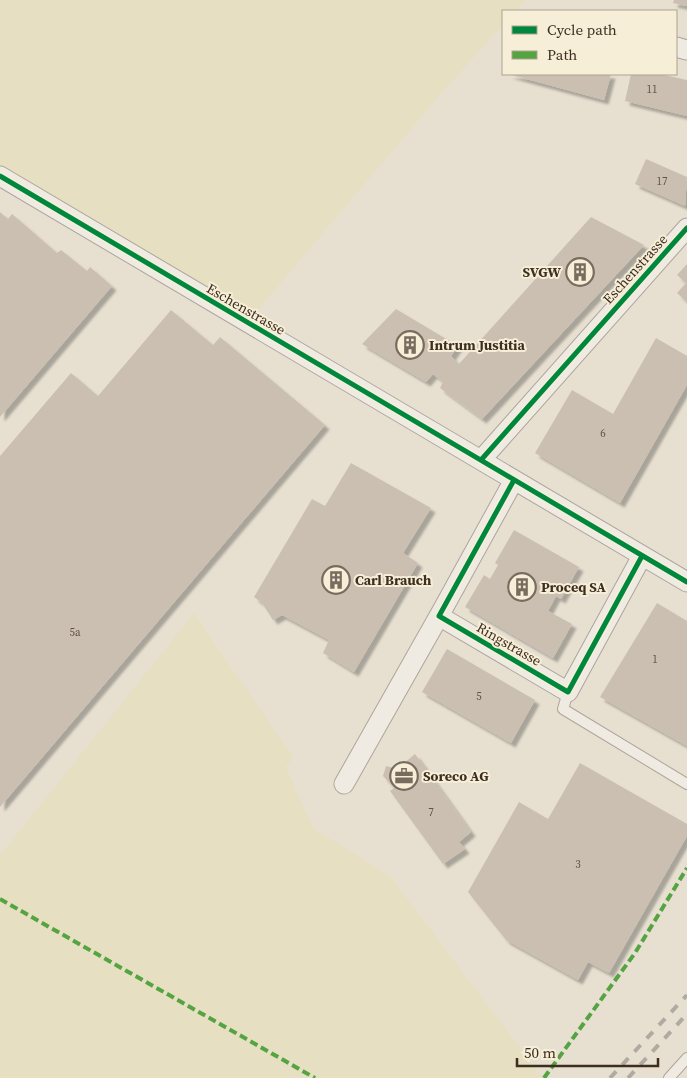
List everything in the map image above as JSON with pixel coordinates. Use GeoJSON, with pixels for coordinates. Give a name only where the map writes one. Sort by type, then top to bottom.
{"type":"FeatureCollection","features":[{"type":"Feature","properties":{"kind":"street","name":"Eschenstrasse"},"geometry":{"type":"LineString","coordinates":[[0,176],[687,582]]}},
{"type":"Feature","properties":{"kind":"street","name":"Eschenstrasse"},"geometry":{"type":"LineString","coordinates":[[481,460],[687,228]]}},
{"type":"Feature","properties":{"kind":"street"},"geometry":{"type":"LineString","coordinates":[[344,784],[514,480]]}},
{"type":"Feature","properties":{"kind":"street"},"geometry":{"type":"LineString","coordinates":[[568,692],[642,556]]}},
{"type":"Feature","properties":{"kind":"street","name":"Ringstrasse"},"geometry":{"type":"LineString","coordinates":[[439,616],[568,692]]}},
{"type":"Feature","properties":{"kind":"lane"},"geometry":{"type":"LineString","coordinates":[[568,692],[563,708],[687,784]]}},
{"type":"Feature","properties":{"kind":"lane"},"geometry":{"type":"LineString","coordinates":[[669,1078],[687,1058]]}},
{"type":"Feature","properties":{"kind":"shaded area"},"geometry":{"type":"Polygon","coordinates":[[[0,0],[526,0],[517,10],[502,10],[502,26],[440,95],[247,323],[0,174],[0,0]]]}},
{"type":"Feature","properties":{"kind":"shaded area"},"geometry":{"type":"Polygon","coordinates":[[[194,613],[293,757],[286,767],[313,828],[390,876],[543,1078],[0,1078],[0,855],[194,613]]]}},
{"type":"Feature","properties":{"kind":"building"},"geometry":{"type":"Polygon","coordinates":[[[674,0],[687,0],[687,6],[673,3],[674,0]]]}},
{"type":"Feature","properties":{"kind":"building"},"geometry":{"type":"Polygon","coordinates":[[[512,75],[611,75],[604,100],[512,75]]]}},
{"type":"Feature","properties":{"kind":"building"},"geometry":{"type":"Polygon","coordinates":[[[631,75],[664,75],[687,80],[687,116],[625,101],[631,75]]]}},
{"type":"Feature","properties":{"kind":"building"},"geometry":{"type":"Polygon","coordinates":[[[646,159],[687,177],[685,206],[635,184],[646,159]]]}},
{"type":"Feature","properties":{"kind":"building"},"geometry":{"type":"Polygon","coordinates":[[[0,212],[8,219],[12,214],[57,253],[61,250],[87,271],[90,267],[112,286],[0,417],[0,212]]]}},
{"type":"Feature","properties":{"kind":"building"},"geometry":{"type":"Polygon","coordinates":[[[591,217],[644,245],[482,419],[440,388],[443,382],[433,374],[426,382],[362,344],[396,309],[458,346],[451,356],[459,364],[591,217]]]}},
{"type":"Feature","properties":{"kind":"building"},"geometry":{"type":"Polygon","coordinates":[[[687,264],[687,302],[677,293],[686,283],[677,275],[687,264]]]}},
{"type":"Feature","properties":{"kind":"building"},"geometry":{"type":"Polygon","coordinates":[[[171,310],[213,345],[220,337],[325,425],[0,807],[0,456],[71,373],[98,396],[171,310]]]}},
{"type":"Feature","properties":{"kind":"building"},"geometry":{"type":"Polygon","coordinates":[[[656,338],[687,356],[687,385],[620,503],[535,453],[572,390],[613,414],[656,338]]]}},
{"type":"Feature","properties":{"kind":"building","name":"Carl Brauch"},"geometry":{"type":"Polygon","coordinates":[[[351,463],[431,508],[403,553],[418,563],[354,672],[323,653],[329,640],[282,615],[273,620],[262,603],[254,597],[312,499],[325,506],[351,463]]]}},
{"type":"Feature","properties":{"kind":"building","name":"Proceq SA"},"geometry":{"type":"Polygon","coordinates":[[[514,530],[579,567],[561,599],[556,596],[548,611],[572,624],[553,658],[465,607],[484,575],[490,579],[498,565],[495,563],[514,530]]]}},
{"type":"Feature","properties":{"kind":"building"},"geometry":{"type":"Polygon","coordinates":[[[657,603],[687,621],[687,746],[600,697],[657,603]]]}},
{"type":"Feature","properties":{"kind":"building"},"geometry":{"type":"Polygon","coordinates":[[[447,649],[535,700],[511,743],[422,692],[447,649]]]}},
{"type":"Feature","properties":{"kind":"building"},"geometry":{"type":"Polygon","coordinates":[[[415,754],[471,832],[459,842],[465,849],[443,864],[390,791],[394,788],[383,776],[386,766],[397,769],[415,754]]]}},
{"type":"Feature","properties":{"kind":"building"},"geometry":{"type":"Polygon","coordinates":[[[580,763],[687,824],[687,836],[609,973],[588,962],[578,980],[506,940],[468,892],[519,802],[548,819],[580,763]]]}},
{"type":"Feature","properties":{"kind":"railway"},"geometry":{"type":"LineString","coordinates":[[610,1078],[687,995]]}},
{"type":"Feature","properties":{"kind":"railway"},"geometry":{"type":"LineString","coordinates":[[628,1078],[687,1014]]}},
{"type":"Feature","properties":{"kind":"marked path"},"geometry":{"type":"LineString","coordinates":[[544,1078],[635,953],[687,868]]}},
{"type":"Feature","properties":{"kind":"marked path"},"geometry":{"type":"LineString","coordinates":[[0,899],[315,1078]]}},
{"type":"Feature","properties":{"kind":"cycle path"},"geometry":{"type":"LineString","coordinates":[[0,176],[687,582]]}},
{"type":"Feature","properties":{"kind":"cycle path"},"geometry":{"type":"LineString","coordinates":[[481,460],[687,228]]}},
{"type":"Feature","properties":{"kind":"cycle path"},"geometry":{"type":"LineString","coordinates":[[514,480],[439,616],[568,692],[642,556]]}},
{"type":"Feature","properties":{"kind":"place","name":"SVGW"},"geometry":{"type":"Point","coordinates":[580,272]}},
{"type":"Feature","properties":{"kind":"place","name":"Intrum Justitia"},"geometry":{"type":"Point","coordinates":[410,345]}},
{"type":"Feature","properties":{"kind":"place","name":"Carl Brauch"},"geometry":{"type":"Point","coordinates":[336,580]}},
{"type":"Feature","properties":{"kind":"place","name":"Proceq SA"},"geometry":{"type":"Point","coordinates":[522,587]}},
{"type":"Feature","properties":{"kind":"place","name":"Soreco AG"},"geometry":{"type":"Point","coordinates":[404,776]}}]}
